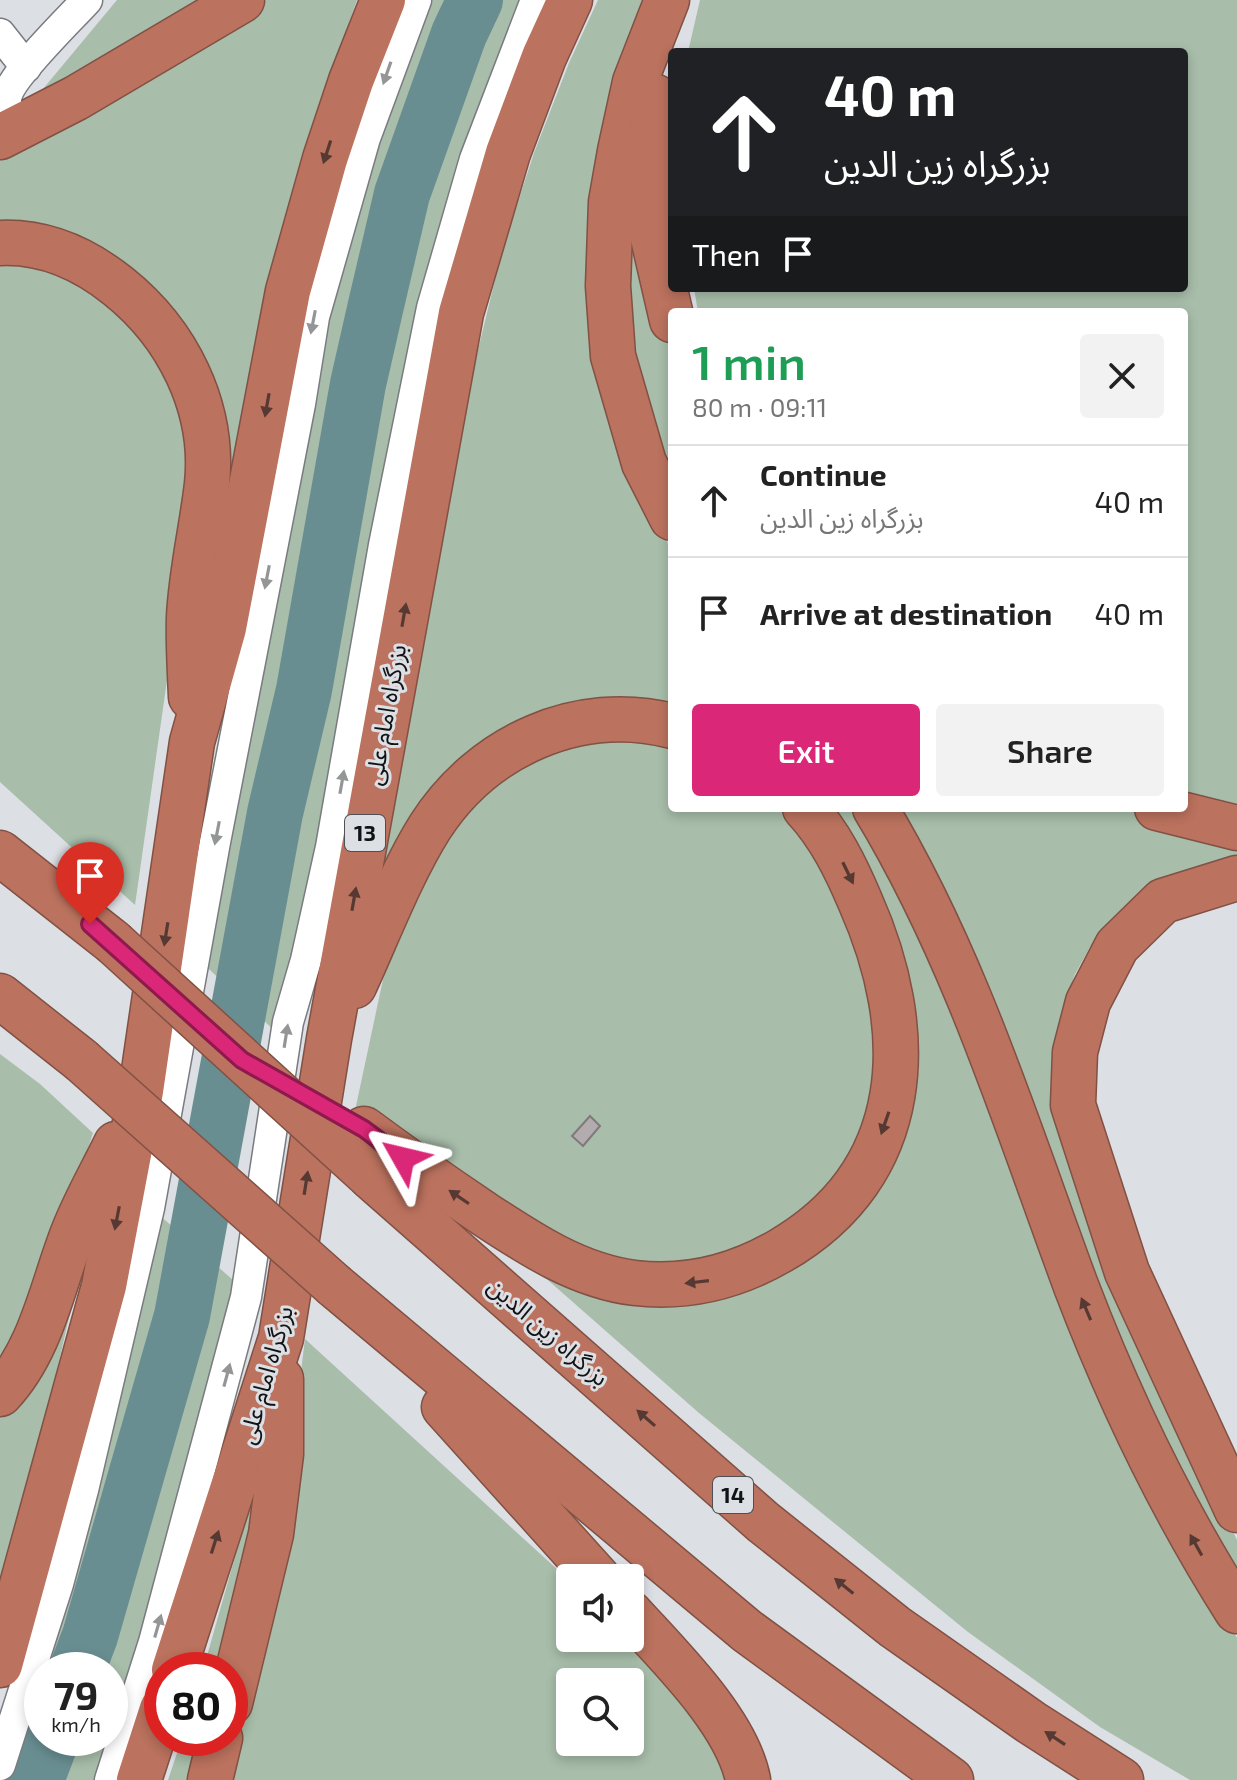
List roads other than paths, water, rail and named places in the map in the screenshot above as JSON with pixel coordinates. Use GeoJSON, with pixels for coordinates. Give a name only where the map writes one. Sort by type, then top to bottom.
{"type":"FeatureCollection","features":[{"type":"Feature","properties":{"kind":"highway"},"geometry":{"type":"LineString","coordinates":[[6,134],[76,98],[242,0]]}},
{"type":"Feature","properties":{"kind":"highway"},"geometry":{"type":"LineString","coordinates":[[0,1665],[104,1286],[141,1091],[192,742],[224,628],[288,291],[325,159],[383,0]]}},
{"type":"Feature","properties":{"kind":"highway","name":"بزرگراه امام علی"},"geometry":{"type":"LineString","coordinates":[[180,1652],[281,1338],[329,1039],[461,313],[508,153],[544,57],[570,0]]}},
{"type":"Feature","properties":{"kind":"highway"},"geometry":{"type":"LineString","coordinates":[[668,0],[653,131],[651,229],[669,308]]}},
{"type":"Feature","properties":{"kind":"highway"},"geometry":{"type":"LineString","coordinates":[[668,0],[635,82],[620,151],[611,202],[608,286],[613,356],[644,463],[668,510]]}},
{"type":"Feature","properties":{"kind":"highway"},"geometry":{"type":"LineString","coordinates":[[0,243],[20,242],[66,254],[100,272],[128,294],[162,330],[187,368],[199,403],[206,441],[208,480],[189,616],[192,742]]}},
{"type":"Feature","properties":{"kind":"highway"},"geometry":{"type":"LineString","coordinates":[[329,1039],[430,827],[483,767],[518,745],[563,725],[608,719],[668,725]]}},
{"type":"Feature","properties":{"kind":"highway"},"geometry":{"type":"LineString","coordinates":[[242,1060],[364,1129],[422,1172],[527,1241],[596,1276],[637,1283],[712,1281],[767,1259],[809,1233],[843,1202],[871,1158],[895,1087],[898,1040],[891,992],[874,930],[845,866],[809,812]]}},
{"type":"Feature","properties":{"kind":"highway"},"geometry":{"type":"LineString","coordinates":[[877,812],[935,921],[989,1046],[1078,1290],[1135,1425],[1196,1546],[1237,1611]]}},
{"type":"Feature","properties":{"kind":"highway"},"geometry":{"type":"LineString","coordinates":[[1173,812],[1237,828]]}},
{"type":"Feature","properties":{"kind":"highway","name":"بزرگراه زین الدین"},"geometry":{"type":"LineString","coordinates":[[0,853],[113,942],[371,1177],[763,1522],[895,1627],[1032,1723],[1121,1780]]}},
{"type":"Feature","properties":{"kind":"highway"},"geometry":{"type":"LineString","coordinates":[[1237,878],[1163,901],[1117,946],[1088,1002],[1075,1052],[1073,1105],[1127,1272],[1237,1510]]}},
{"type":"Feature","properties":{"kind":"highway"},"geometry":{"type":"LineString","coordinates":[[0,996],[81,1060],[335,1286],[747,1631],[951,1780]]}},
{"type":"Feature","properties":{"kind":"highway"},"geometry":{"type":"LineString","coordinates":[[0,1028],[81,1060]]}},
{"type":"Feature","properties":{"kind":"highway"},"geometry":{"type":"LineString","coordinates":[[0,1394],[20,1369],[33,1345],[75,1230],[141,1091]]}},
{"type":"Feature","properties":{"kind":"highway"},"geometry":{"type":"LineString","coordinates":[[335,1286],[585,1564]]}},
{"type":"Feature","properties":{"kind":"highway"},"geometry":{"type":"LineString","coordinates":[[242,1652],[271,1534],[281,1454],[281,1338]]}},
{"type":"Feature","properties":{"kind":"highway"},"geometry":{"type":"LineString","coordinates":[[644,1629],[708,1701],[731,1739],[748,1780]]}},
{"type":"Feature","properties":{"kind":"highway"},"geometry":{"type":"LineString","coordinates":[[139,1780],[147,1756]]}},
{"type":"Feature","properties":{"kind":"highway"},"geometry":{"type":"LineString","coordinates":[[210,1780],[216,1756]]}},
{"type":"Feature","properties":{"kind":"street"},"geometry":{"type":"LineString","coordinates":[[6,134],[8,92],[26,67],[87,0]]}},
{"type":"Feature","properties":{"kind":"street"},"geometry":{"type":"LineString","coordinates":[[0,1765],[65,1557],[149,1208],[314,317],[327,262],[365,138],[416,0]]}},
{"type":"Feature","properties":{"kind":"street"},"geometry":{"type":"LineString","coordinates":[[110,1780],[162,1611],[246,1297],[288,1022],[306,960],[331,847],[384,545],[432,308],[475,159],[536,0]]}},
{"type":"Feature","properties":{"kind":"street"},"geometry":{"type":"LineString","coordinates":[[0,34],[26,67]]}},
{"type":"Feature","properties":{"kind":"street"},"geometry":{"type":"LineString","coordinates":[[0,84],[26,67]]}},
{"type":"Feature","properties":{"kind":"waterway"},"geometry":{"type":"LineString","coordinates":[[84,1652],[182,1316],[275,813],[304,690],[358,384],[402,194],[459,34],[475,0]]}},
{"type":"Feature","properties":{"kind":"waterway"},"geometry":{"type":"LineString","coordinates":[[36,1780],[45,1756]]}}]}
